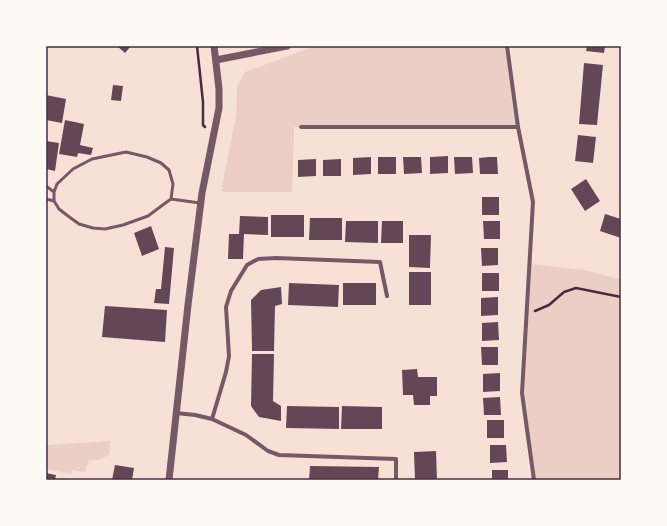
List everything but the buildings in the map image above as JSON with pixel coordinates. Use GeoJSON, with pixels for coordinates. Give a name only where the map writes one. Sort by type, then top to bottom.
{"type":"FeatureCollection","features":[{"type":"Feature","properties":{"kind":"street"},"geometry":{"type":"LineString","coordinates":[[169,480],[201,203],[219,108],[214,46]]}},
{"type":"Feature","properties":{"kind":"street"},"geometry":{"type":"LineString","coordinates":[[216,60],[274,47],[287,46]]}},
{"type":"Feature","properties":{"kind":"street"},"geometry":{"type":"LineString","coordinates":[[507,46],[518,127],[533,202],[522,393],[534,480]]}},
{"type":"Feature","properties":{"kind":"street"},"geometry":{"type":"LineString","coordinates":[[301,127],[518,127]]}},
{"type":"Feature","properties":{"kind":"street"},"geometry":{"type":"LineString","coordinates":[[212,419],[226,372],[229,356],[226,307],[230,291],[247,265],[258,259],[276,258],[380,262],[387,296]]}},
{"type":"Feature","properties":{"kind":"street"},"geometry":{"type":"LineString","coordinates":[[176,413],[212,419],[246,435],[268,452],[279,455],[396,459],[396,480]]}},
{"type":"Feature","properties":{"kind":"lane"},"geometry":{"type":"LineString","coordinates":[[126,152],[147,157],[162,163],[169,170],[173,184],[170,199],[148,216],[105,229],[93,228],[79,224],[59,209],[54,201],[54,192],[57,184],[73,169],[92,159],[126,152]]}},
{"type":"Feature","properties":{"kind":"lane"},"geometry":{"type":"LineString","coordinates":[[46,186],[54,192]]}},
{"type":"Feature","properties":{"kind":"lane"},"geometry":{"type":"LineString","coordinates":[[46,199],[54,201]]}},
{"type":"Feature","properties":{"kind":"lane"},"geometry":{"type":"LineString","coordinates":[[170,199],[201,203]]}},
{"type":"Feature","properties":{"kind":"path"},"geometry":{"type":"LineString","coordinates":[[197,46],[203,102],[203,125],[214,136]]}},
{"type":"Feature","properties":{"kind":"path"},"geometry":{"type":"LineString","coordinates":[[527,314],[549,305],[564,292],[576,288],[621,297]]}},
{"type":"Feature","properties":{"kind":"shaded area"},"geometry":{"type":"Polygon","coordinates":[[[315,46],[507,46],[518,127],[294,127],[292,192],[221,191],[236,116],[237,86],[245,72],[315,46]]]}},
{"type":"Feature","properties":{"kind":"shaded area"},"geometry":{"type":"Polygon","coordinates":[[[530,264],[585,270],[621,280],[621,480],[534,480],[522,393],[530,264]]]}},
{"type":"Feature","properties":{"kind":"shaded area"},"geometry":{"type":"Polygon","coordinates":[[[110,441],[109,455],[99,460],[89,460],[85,472],[72,470],[71,474],[46,469],[46,445],[110,441]]]}}]}
